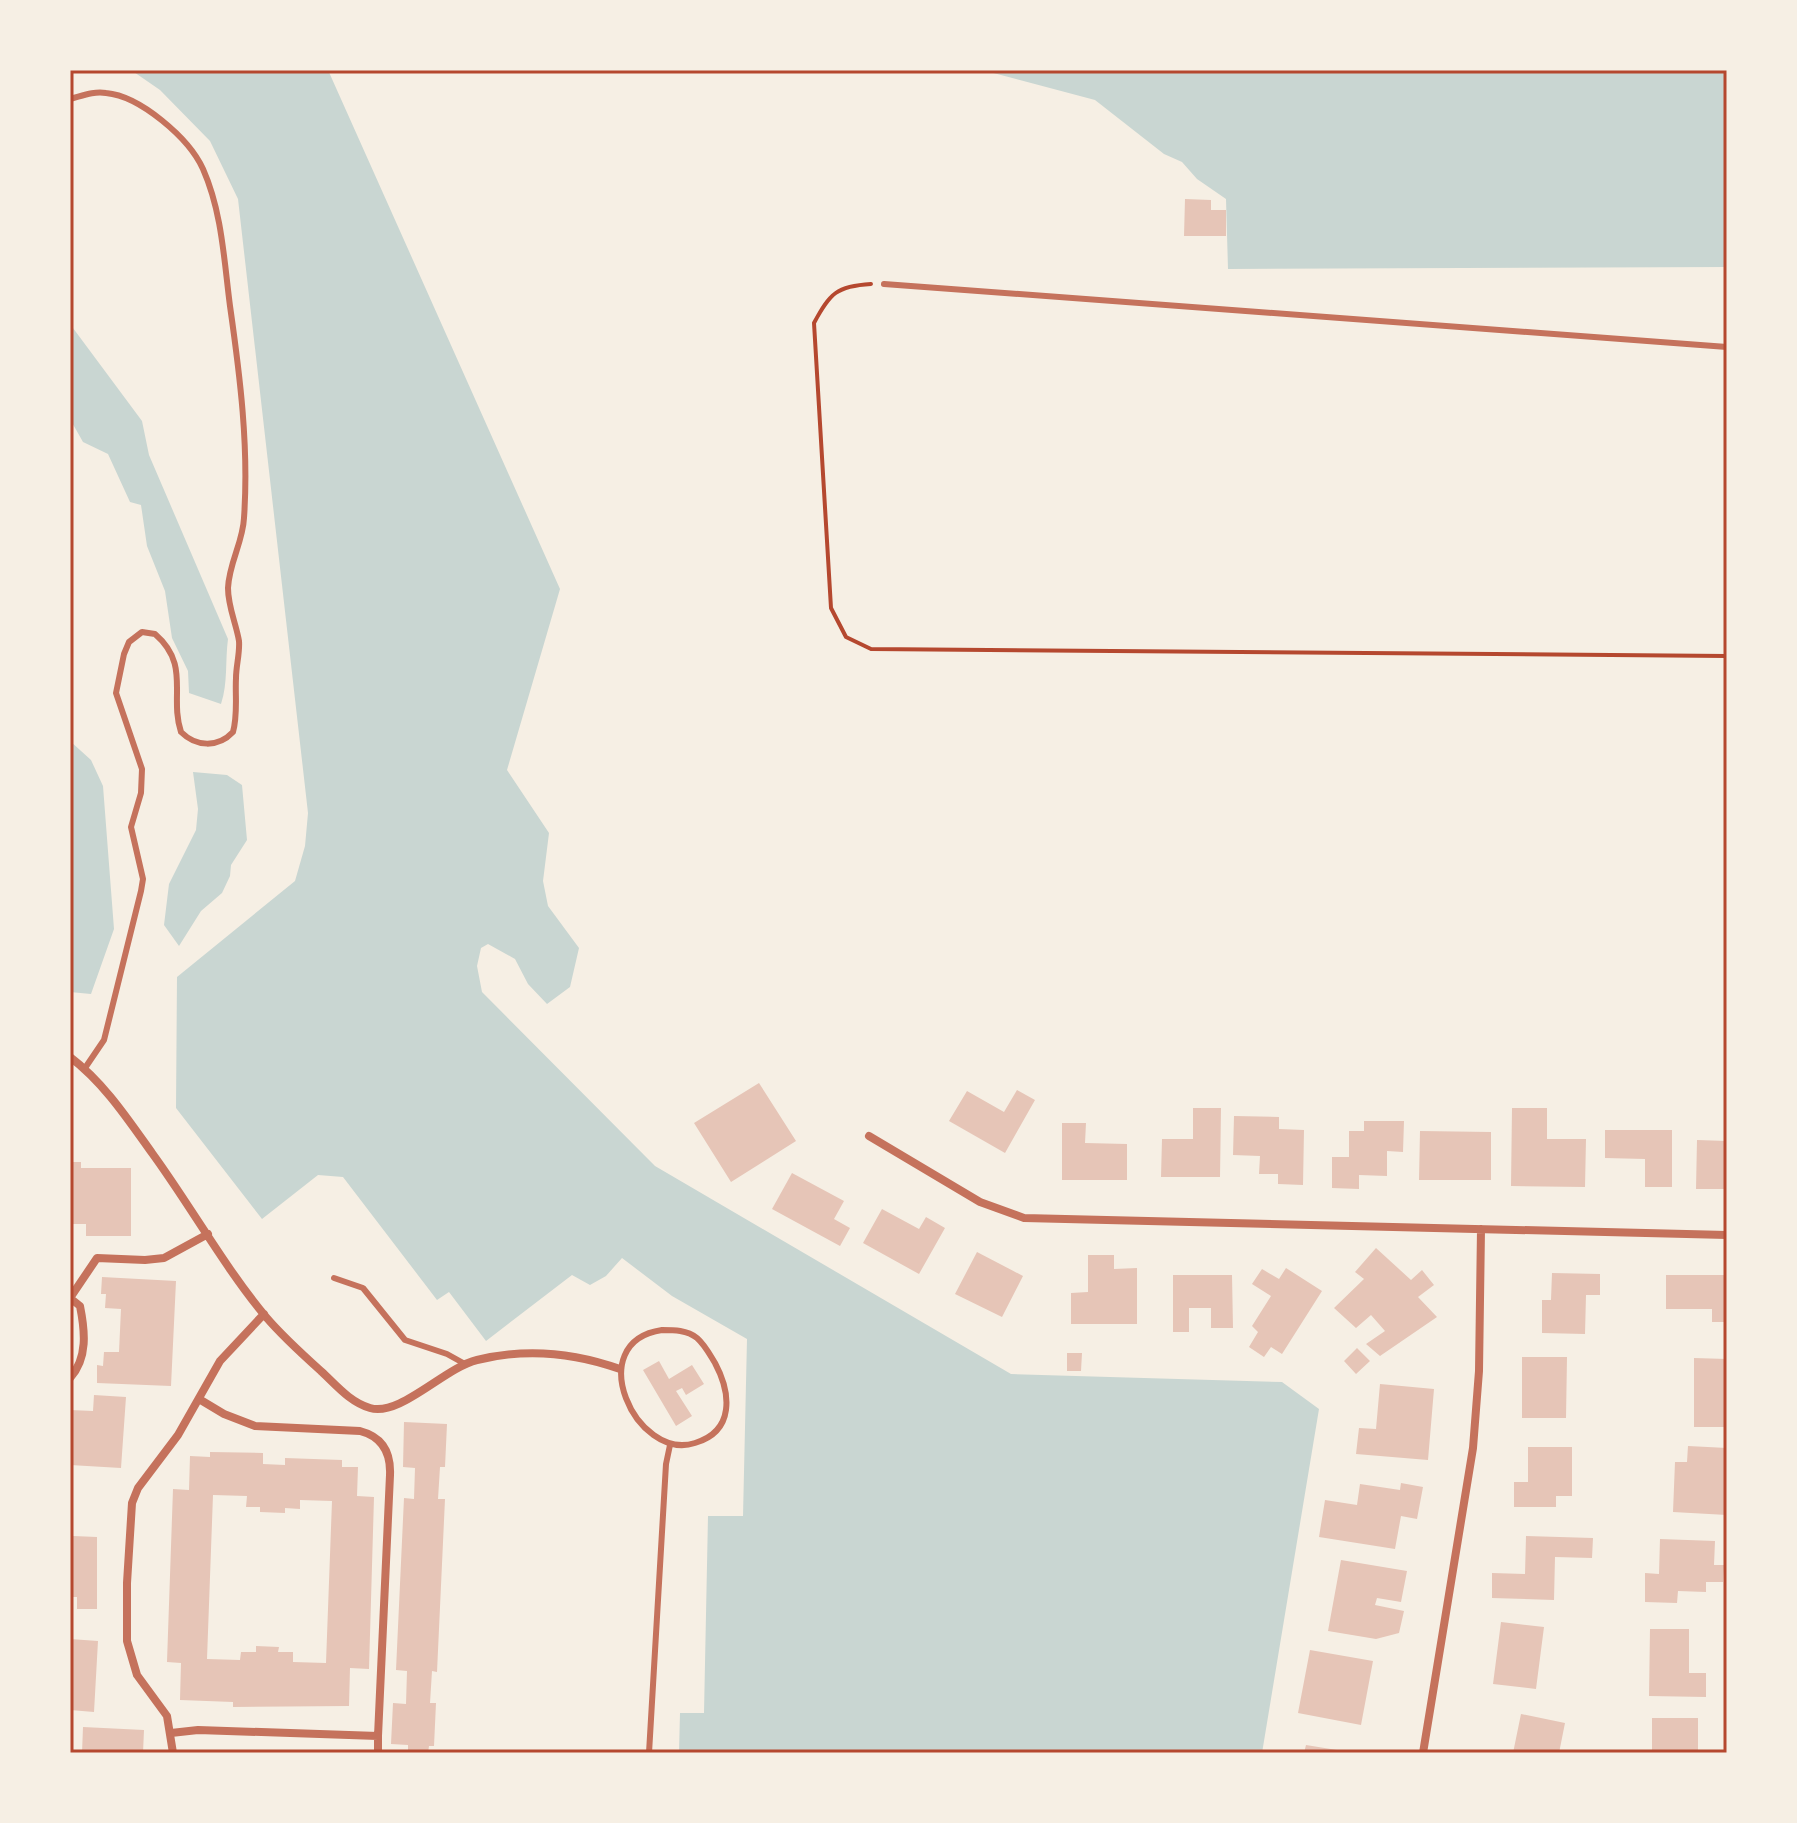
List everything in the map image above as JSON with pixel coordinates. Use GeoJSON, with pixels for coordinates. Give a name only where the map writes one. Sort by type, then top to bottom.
{"type":"FeatureCollection","features":[{"type":"Feature","properties":{"kind":"street"},"geometry":{"type":"LineString","coordinates":[[70,1057],[110,1094],[264,1314],[355,1402],[375,1409],[399,1404],[465,1364],[498,1357],[546,1354],[589,1358],[620,1369]]}},
{"type":"Feature","properties":{"kind":"street"},"geometry":{"type":"LineString","coordinates":[[869,1136],[980,1202],[1024,1218],[1727,1235]]}},
{"type":"Feature","properties":{"kind":"street"},"geometry":{"type":"LineString","coordinates":[[1423,1753],[1473,1448],[1479,1371],[1481,1229]]}},
{"type":"Feature","properties":{"kind":"street"},"geometry":{"type":"LineString","coordinates":[[70,1378],[77,1370],[83,1353],[84,1325],[80,1306],[70,1298],[97,1258],[164,1258],[208,1234]]}},
{"type":"Feature","properties":{"kind":"street"},"geometry":{"type":"LineString","coordinates":[[173,1753],[167,1716],[137,1675],[127,1641],[130,1516],[138,1488],[178,1435],[231,1347],[264,1314]]}},
{"type":"Feature","properties":{"kind":"street"},"geometry":{"type":"LineString","coordinates":[[199,1399],[240,1422],[255,1426],[360,1431],[372,1435],[386,1449],[390,1464],[378,1753]]}},
{"type":"Feature","properties":{"kind":"street"},"geometry":{"type":"LineString","coordinates":[[171,1733],[198,1730],[378,1736]]}},
{"type":"Feature","properties":{"kind":"lane"},"geometry":{"type":"LineString","coordinates":[[70,99],[104,92],[133,102],[168,126],[196,157],[203,171],[223,242],[237,353],[245,465],[243,533],[228,585],[229,609],[239,643],[233,732],[218,743],[207,744],[195,742],[181,732],[177,713],[178,675],[168,649],[155,634],[142,632],[129,642],[120,667],[116,693],[142,769],[141,793],[131,827],[143,879],[137,916],[104,1040],[85,1068]]}},
{"type":"Feature","properties":{"kind":"lane"},"geometry":{"type":"LineString","coordinates":[[884,284],[1727,347]]}},
{"type":"Feature","properties":{"kind":"lane"},"geometry":{"type":"LineString","coordinates":[[334,1278],[363,1288],[405,1340],[447,1354],[465,1364]]}},
{"type":"Feature","properties":{"kind":"lane"},"geometry":{"type":"LineString","coordinates":[[662,1330],[687,1333],[705,1347],[728,1394],[724,1421],[707,1439],[679,1446],[670,1445],[652,1436],[643,1426],[626,1396],[620,1369],[632,1343],[648,1332],[662,1330]]}},
{"type":"Feature","properties":{"kind":"lane"},"geometry":{"type":"LineString","coordinates":[[649,1753],[666,1464],[670,1445]]}},
{"type":"Feature","properties":{"kind":"path"},"geometry":{"type":"LineString","coordinates":[[884,284],[846,285],[824,304],[814,323],[831,608],[846,637],[871,649],[1727,656]]}},
{"type":"Feature","properties":{"kind":"shaded area"},"geometry":{"type":"Polygon","coordinates":[[[131,70],[328,70],[560,589],[507,770],[549,833],[543,881],[548,906],[579,948],[570,987],[547,1004],[528,984],[515,959],[488,944],[481,948],[477,966],[482,992],[655,1166],[1011,1374],[1282,1382],[1319,1409],[1262,1753],[679,1753],[680,1713],[704,1713],[708,1516],[743,1516],[747,1339],[672,1296],[622,1258],[606,1276],[590,1285],[572,1275],[486,1341],[449,1292],[437,1300],[343,1177],[318,1175],[262,1219],[176,1108],[177,977],[295,881],[305,846],[308,813],[238,199],[210,141],[160,90],[131,70]]]}},
{"type":"Feature","properties":{"kind":"shaded area"},"geometry":{"type":"Polygon","coordinates":[[[982,70],[1727,70],[1727,267],[1228,269],[1226,199],[1197,179],[1182,162],[1164,154],[1095,100],[982,70]]]}},
{"type":"Feature","properties":{"kind":"shaded area"},"geometry":{"type":"Polygon","coordinates":[[[70,324],[142,421],[149,455],[228,639],[226,680],[221,704],[189,693],[188,671],[172,638],[165,591],[147,546],[141,505],[130,502],[108,454],[83,442],[70,419],[70,324]]]}},
{"type":"Feature","properties":{"kind":"shaded area"},"geometry":{"type":"Polygon","coordinates":[[[70,741],[91,760],[103,786],[114,929],[91,994],[70,992],[70,741]]]}},
{"type":"Feature","properties":{"kind":"shaded area"},"geometry":{"type":"Polygon","coordinates":[[[193,772],[227,775],[242,785],[247,840],[231,865],[230,876],[222,893],[201,911],[179,946],[164,925],[169,884],[196,830],[198,809],[193,772]]]}},
{"type":"Feature","properties":{"kind":"building"},"geometry":{"type":"Polygon","coordinates":[[[1185,199],[1211,200],[1211,210],[1226,210],[1226,236],[1184,236],[1185,199]]]}},
{"type":"Feature","properties":{"kind":"building"},"geometry":{"type":"Polygon","coordinates":[[[759,1083],[796,1141],[731,1182],[694,1123],[759,1083]]]}},
{"type":"Feature","properties":{"kind":"building"},"geometry":{"type":"Polygon","coordinates":[[[1017,1090],[1035,1100],[1005,1153],[949,1121],[967,1091],[1004,1112],[1017,1090]]]}},
{"type":"Feature","properties":{"kind":"building"},"geometry":{"type":"Polygon","coordinates":[[[1193,1108],[1221,1108],[1220,1177],[1161,1177],[1162,1139],[1193,1139],[1193,1108]]]}},
{"type":"Feature","properties":{"kind":"building"},"geometry":{"type":"Polygon","coordinates":[[[1512,1108],[1547,1108],[1547,1139],[1586,1139],[1585,1187],[1511,1186],[1512,1108]]]}},
{"type":"Feature","properties":{"kind":"building"},"geometry":{"type":"Polygon","coordinates":[[[1234,1116],[1279,1117],[1279,1129],[1304,1130],[1303,1185],[1278,1184],[1278,1174],[1259,1174],[1260,1156],[1233,1155],[1234,1116]]]}},
{"type":"Feature","properties":{"kind":"building"},"geometry":{"type":"Polygon","coordinates":[[[1364,1121],[1404,1121],[1403,1152],[1387,1151],[1387,1176],[1359,1175],[1359,1189],[1332,1188],[1332,1157],[1349,1157],[1349,1131],[1364,1131],[1364,1121]]]}},
{"type":"Feature","properties":{"kind":"building"},"geometry":{"type":"Polygon","coordinates":[[[1062,1123],[1086,1123],[1085,1143],[1127,1144],[1127,1180],[1062,1180],[1062,1123]]]}},
{"type":"Feature","properties":{"kind":"building"},"geometry":{"type":"Polygon","coordinates":[[[1605,1130],[1672,1130],[1672,1187],[1645,1187],[1645,1159],[1605,1158],[1605,1130]]]}},
{"type":"Feature","properties":{"kind":"building"},"geometry":{"type":"Polygon","coordinates":[[[1420,1131],[1491,1132],[1491,1180],[1419,1180],[1420,1131]]]}},
{"type":"Feature","properties":{"kind":"building"},"geometry":{"type":"Polygon","coordinates":[[[1697,1140],[1727,1141],[1727,1189],[1696,1189],[1697,1140]]]}},
{"type":"Feature","properties":{"kind":"building"},"geometry":{"type":"Polygon","coordinates":[[[70,1162],[81,1162],[81,1168],[131,1168],[131,1236],[86,1236],[86,1224],[70,1224],[70,1162]]]}},
{"type":"Feature","properties":{"kind":"building"},"geometry":{"type":"Polygon","coordinates":[[[792,1173],[844,1201],[834,1219],[850,1228],[840,1246],[772,1209],[792,1173]]]}},
{"type":"Feature","properties":{"kind":"building"},"geometry":{"type":"Polygon","coordinates":[[[882,1209],[919,1229],[926,1217],[945,1228],[919,1274],[863,1243],[882,1209]]]}},
{"type":"Feature","properties":{"kind":"building"},"geometry":{"type":"Polygon","coordinates":[[[1376,1248],[1411,1280],[1422,1270],[1434,1285],[1418,1297],[1437,1317],[1380,1356],[1366,1344],[1385,1331],[1371,1315],[1356,1328],[1334,1308],[1364,1279],[1355,1272],[1376,1248]]]}},
{"type":"Feature","properties":{"kind":"building"},"geometry":{"type":"Polygon","coordinates":[[[977,1252],[1023,1276],[1002,1317],[955,1294],[977,1252]]]}},
{"type":"Feature","properties":{"kind":"building"},"geometry":{"type":"Polygon","coordinates":[[[1088,1255],[1114,1255],[1114,1269],[1137,1268],[1137,1324],[1071,1324],[1071,1293],[1088,1292],[1088,1255]]]}},
{"type":"Feature","properties":{"kind":"building"},"geometry":{"type":"Polygon","coordinates":[[[1286,1268],[1322,1291],[1282,1354],[1271,1347],[1264,1357],[1249,1347],[1258,1332],[1252,1326],[1271,1296],[1252,1284],[1262,1269],[1279,1279],[1286,1268]]]}},
{"type":"Feature","properties":{"kind":"building"},"geometry":{"type":"Polygon","coordinates":[[[1552,1273],[1600,1274],[1600,1295],[1586,1295],[1585,1334],[1542,1333],[1542,1300],[1551,1300],[1552,1273]]]}},
{"type":"Feature","properties":{"kind":"building"},"geometry":{"type":"Polygon","coordinates":[[[1173,1275],[1232,1275],[1233,1328],[1211,1328],[1211,1308],[1189,1308],[1189,1332],[1173,1332],[1173,1275]]]}},
{"type":"Feature","properties":{"kind":"building"},"geometry":{"type":"Polygon","coordinates":[[[1666,1275],[1727,1275],[1727,1322],[1712,1322],[1712,1309],[1666,1309],[1666,1275]]]}},
{"type":"Feature","properties":{"kind":"building"},"geometry":{"type":"Polygon","coordinates":[[[102,1277],[176,1281],[171,1386],[97,1383],[97,1365],[103,1366],[104,1352],[119,1352],[121,1309],[105,1308],[106,1294],[101,1294],[102,1277]]]}},
{"type":"Feature","properties":{"kind":"building"},"geometry":{"type":"Polygon","coordinates":[[[1357,1348],[1370,1361],[1356,1374],[1344,1361],[1357,1348]]]}},
{"type":"Feature","properties":{"kind":"building"},"geometry":{"type":"Polygon","coordinates":[[[1067,1353],[1082,1353],[1081,1371],[1067,1371],[1067,1353]]]}},
{"type":"Feature","properties":{"kind":"building"},"geometry":{"type":"Polygon","coordinates":[[[1522,1357],[1567,1357],[1566,1418],[1522,1418],[1522,1357]]]}},
{"type":"Feature","properties":{"kind":"building"},"geometry":{"type":"Polygon","coordinates":[[[1694,1358],[1727,1359],[1727,1427],[1694,1427],[1694,1358]]]}},
{"type":"Feature","properties":{"kind":"building"},"geometry":{"type":"Polygon","coordinates":[[[659,1361],[669,1379],[692,1365],[704,1384],[686,1395],[682,1388],[676,1391],[692,1416],[676,1426],[643,1370],[659,1361]]]}},
{"type":"Feature","properties":{"kind":"building"},"geometry":{"type":"Polygon","coordinates":[[[1380,1384],[1434,1389],[1428,1460],[1356,1454],[1359,1428],[1376,1429],[1380,1384]]]}},
{"type":"Feature","properties":{"kind":"building"},"geometry":{"type":"Polygon","coordinates":[[[94,1395],[126,1397],[121,1468],[70,1465],[70,1410],[93,1411],[94,1395]]]}},
{"type":"Feature","properties":{"kind":"building"},"geometry":{"type":"Polygon","coordinates":[[[404,1422],[447,1424],[445,1467],[440,1467],[438,1499],[445,1499],[437,1672],[432,1671],[430,1703],[436,1703],[434,1746],[429,1746],[428,1753],[408,1753],[408,1745],[391,1744],[393,1703],[406,1704],[407,1671],[396,1670],[404,1498],[414,1499],[415,1468],[403,1467],[404,1422]]]}},
{"type":"Feature","properties":{"kind":"building"},"geometry":{"type":"Polygon","coordinates":[[[1688,1446],[1727,1448],[1727,1515],[1673,1512],[1675,1462],[1687,1462],[1688,1446]]]}},
{"type":"Feature","properties":{"kind":"building"},"geometry":{"type":"Polygon","coordinates":[[[1528,1447],[1572,1447],[1572,1496],[1556,1496],[1556,1507],[1514,1507],[1514,1482],[1528,1482],[1528,1447]]]}},
{"type":"Feature","properties":{"kind":"building"},"geometry":{"type":"Polygon","coordinates":[[[210,1452],[263,1453],[263,1464],[285,1465],[285,1458],[342,1460],[342,1467],[358,1467],[357,1496],[374,1497],[369,1669],[350,1668],[349,1706],[233,1707],[233,1702],[180,1700],[181,1663],[167,1662],[173,1489],[189,1490],[190,1456],[210,1457],[210,1452]],[[213,1495],[207,1659],[240,1660],[241,1652],[256,1652],[256,1646],[279,1647],[278,1652],[293,1652],[293,1662],[326,1663],[332,1501],[300,1500],[300,1509],[285,1508],[285,1513],[260,1512],[260,1507],[246,1507],[247,1496],[213,1495]]]}},
{"type":"Feature","properties":{"kind":"building"},"geometry":{"type":"Polygon","coordinates":[[[1401,1483],[1423,1487],[1417,1519],[1401,1516],[1395,1549],[1319,1537],[1325,1500],[1357,1505],[1360,1484],[1400,1490],[1401,1483]]]}},
{"type":"Feature","properties":{"kind":"building"},"geometry":{"type":"Polygon","coordinates":[[[73,1536],[97,1537],[97,1609],[77,1609],[77,1597],[70,1597],[73,1536]]]}},
{"type":"Feature","properties":{"kind":"building"},"geometry":{"type":"Polygon","coordinates":[[[1526,1536],[1593,1538],[1592,1558],[1555,1557],[1554,1600],[1492,1598],[1492,1573],[1525,1574],[1526,1536]]]}},
{"type":"Feature","properties":{"kind":"building"},"geometry":{"type":"Polygon","coordinates":[[[1660,1539],[1715,1541],[1714,1565],[1724,1565],[1723,1582],[1706,1582],[1706,1592],[1678,1591],[1677,1603],[1645,1602],[1645,1573],[1659,1574],[1660,1539]]]}},
{"type":"Feature","properties":{"kind":"building"},"geometry":{"type":"Polygon","coordinates":[[[1341,1560],[1407,1571],[1401,1602],[1377,1598],[1375,1605],[1404,1611],[1399,1633],[1376,1639],[1328,1631],[1341,1560]]]}},
{"type":"Feature","properties":{"kind":"building"},"geometry":{"type":"Polygon","coordinates":[[[1501,1622],[1544,1627],[1536,1689],[1493,1684],[1501,1622]]]}},
{"type":"Feature","properties":{"kind":"building"},"geometry":{"type":"Polygon","coordinates":[[[1650,1629],[1689,1629],[1689,1673],[1706,1673],[1706,1697],[1649,1696],[1650,1629]]]}},
{"type":"Feature","properties":{"kind":"building"},"geometry":{"type":"Polygon","coordinates":[[[70,1639],[98,1641],[94,1712],[70,1710],[70,1639]]]}},
{"type":"Feature","properties":{"kind":"building"},"geometry":{"type":"Polygon","coordinates":[[[1310,1650],[1373,1661],[1361,1725],[1298,1713],[1310,1650]]]}},
{"type":"Feature","properties":{"kind":"building"},"geometry":{"type":"Polygon","coordinates":[[[1521,1714],[1565,1723],[1559,1753],[1513,1753],[1521,1714]]]}},
{"type":"Feature","properties":{"kind":"building"},"geometry":{"type":"Polygon","coordinates":[[[1652,1718],[1698,1718],[1698,1753],[1652,1753],[1652,1718]]]}},
{"type":"Feature","properties":{"kind":"building"},"geometry":{"type":"Polygon","coordinates":[[[83,1727],[144,1730],[143,1753],[82,1753],[83,1727]]]}},
{"type":"Feature","properties":{"kind":"building"},"geometry":{"type":"Polygon","coordinates":[[[1306,1745],[1343,1751],[1343,1753],[1304,1753],[1306,1745]]]}}]}
